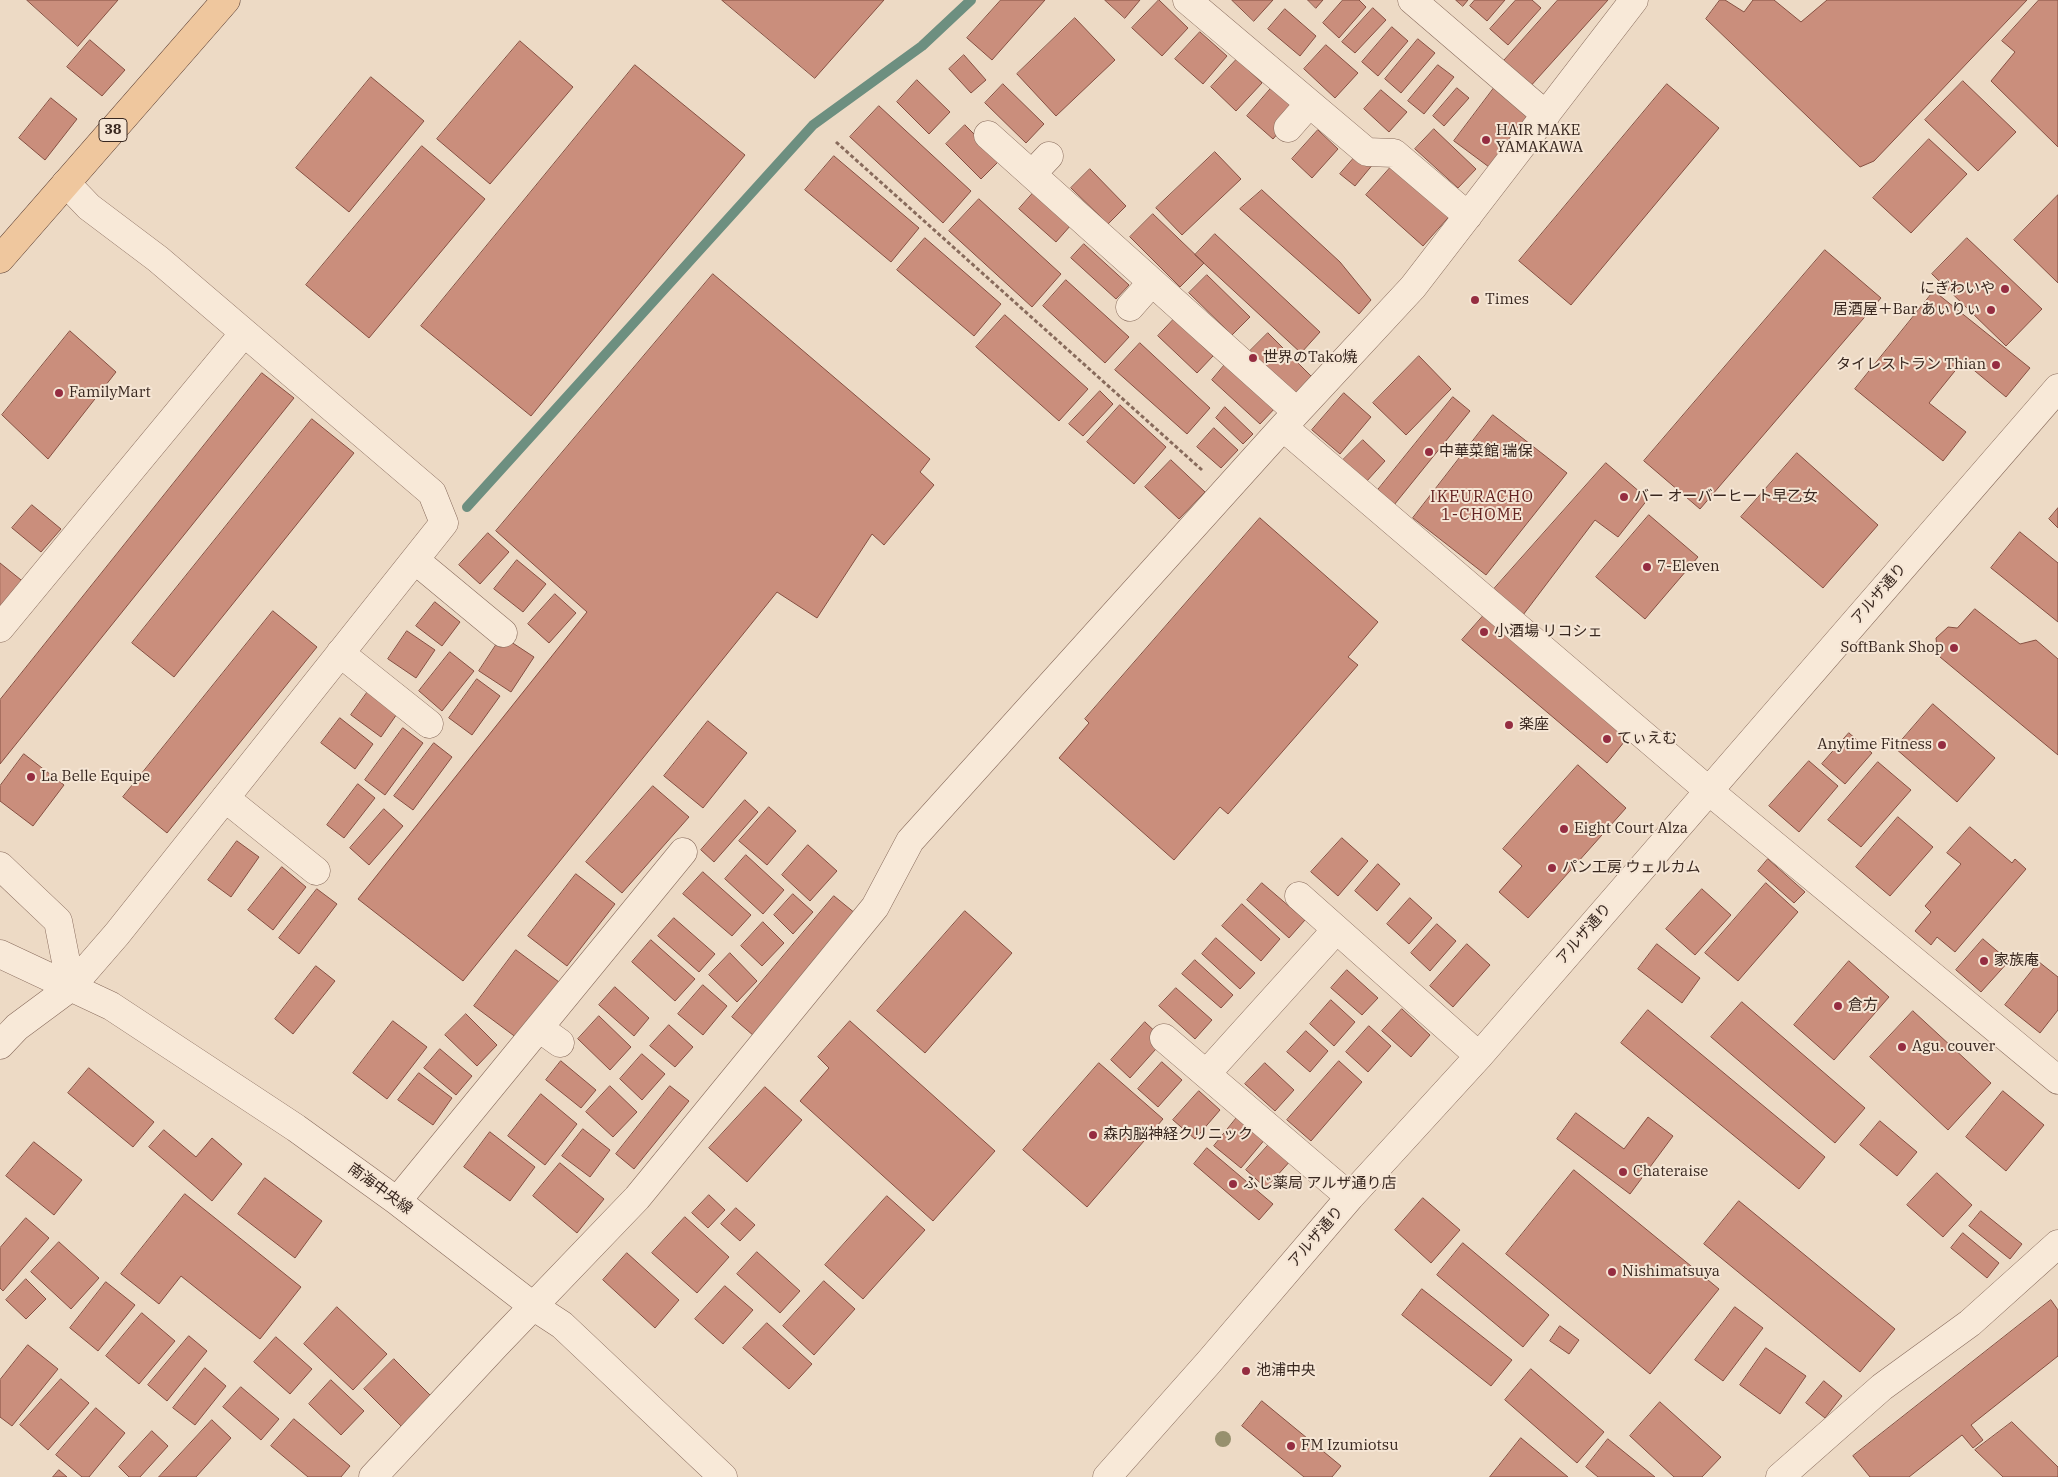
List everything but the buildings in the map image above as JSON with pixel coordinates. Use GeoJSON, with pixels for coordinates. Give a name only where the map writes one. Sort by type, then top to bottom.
{"type":"FeatureCollection","features":[{"type":"Feature","properties":{"kind":"main road","name":"38"},"geometry":{"type":"LineString","coordinates":[[0,260],[226,0]]}},
{"type":"Feature","properties":{"kind":"street"},"geometry":{"type":"LineString","coordinates":[[1187,0],[1367,152],[1394,152],[1468,216]]}},
{"type":"Feature","properties":{"kind":"street"},"geometry":{"type":"LineString","coordinates":[[1412,0],[1546,115]]}},
{"type":"Feature","properties":{"kind":"street"},"geometry":{"type":"LineString","coordinates":[[373,1477],[637,1198],[875,907],[910,841],[1290,419],[1413,287],[1634,0]]}},
{"type":"Feature","properties":{"kind":"street"},"geometry":{"type":"LineString","coordinates":[[1288,128],[1309,104]]}},
{"type":"Feature","properties":{"kind":"street"},"geometry":{"type":"LineString","coordinates":[[988,135],[1040,165],[1152,282],[1290,419],[1709,790],[2058,1080]]}},
{"type":"Feature","properties":{"kind":"street"},"geometry":{"type":"LineString","coordinates":[[0,1045],[17,1027],[71,987],[117,934],[444,523],[432,493],[158,259],[89,207],[66,183]]}},
{"type":"Feature","properties":{"kind":"street"},"geometry":{"type":"LineString","coordinates":[[1130,307],[1152,282]]}},
{"type":"Feature","properties":{"kind":"street"},"geometry":{"type":"LineString","coordinates":[[0,628],[244,333]]}},
{"type":"Feature","properties":{"kind":"street","name":"アルザ通り"},"geometry":{"type":"LineString","coordinates":[[1107,1477],[1209,1362],[1350,1197],[1478,1056],[2058,388]]}},
{"type":"Feature","properties":{"kind":"street"},"geometry":{"type":"LineString","coordinates":[[414,560],[503,633]]}},
{"type":"Feature","properties":{"kind":"street"},"geometry":{"type":"LineString","coordinates":[[340,654],[429,724]]}},
{"type":"Feature","properties":{"kind":"street"},"geometry":{"type":"LineString","coordinates":[[225,798],[316,872]]}},
{"type":"Feature","properties":{"kind":"street"},"geometry":{"type":"LineString","coordinates":[[397,1201],[549,1036],[659,898],[683,852]]}},
{"type":"Feature","properties":{"kind":"street"},"geometry":{"type":"LineString","coordinates":[[0,866],[58,921],[71,987]]}},
{"type":"Feature","properties":{"kind":"street"},"geometry":{"type":"LineString","coordinates":[[1298,896],[1478,1056]]}},
{"type":"Feature","properties":{"kind":"street"},"geometry":{"type":"LineString","coordinates":[[1207,1073],[1336,930]]}},
{"type":"Feature","properties":{"kind":"street","name":"南海中央線"},"geometry":{"type":"LineString","coordinates":[[0,954],[111,1006],[296,1128],[397,1201],[533,1306],[562,1325],[723,1477]]}},
{"type":"Feature","properties":{"kind":"street"},"geometry":{"type":"LineString","coordinates":[[1164,1038],[1350,1197]]}},
{"type":"Feature","properties":{"kind":"street"},"geometry":{"type":"LineString","coordinates":[[1780,1477],[1882,1387],[1970,1322],[2058,1244]]}},
{"type":"Feature","properties":{"kind":"path"},"geometry":{"type":"LineString","coordinates":[[836,142],[1225,491]]}},
{"type":"Feature","properties":{"kind":"waterway"},"geometry":{"type":"LineString","coordinates":[[467,507],[813,125],[922,46],[971,0]]}},
{"type":"Feature","properties":{"kind":"place","name":"HAIR MAKE YAMAKAWA"},"geometry":{"type":"Point","coordinates":[1486,140]}},
{"type":"Feature","properties":{"kind":"place","name":"にぎわいや"},"geometry":{"type":"Point","coordinates":[2005,289]}},
{"type":"Feature","properties":{"kind":"place","name":"Times"},"geometry":{"type":"Point","coordinates":[1475,300]}},
{"type":"Feature","properties":{"kind":"place","name":"居酒屋＋Bar あぃりぃ"},"geometry":{"type":"Point","coordinates":[1991,310]}},
{"type":"Feature","properties":{"kind":"place","name":"世界のTako焼"},"geometry":{"type":"Point","coordinates":[1253,358]}},
{"type":"Feature","properties":{"kind":"place","name":"タイレストラン Thian"},"geometry":{"type":"Point","coordinates":[1996,365]}},
{"type":"Feature","properties":{"kind":"place","name":"FamilyMart"},"geometry":{"type":"Point","coordinates":[59,393]}},
{"type":"Feature","properties":{"kind":"place","name":"中華菜館 瑞保"},"geometry":{"type":"Point","coordinates":[1429,452]}},
{"type":"Feature","properties":{"kind":"place","name":"バー オーバーヒート早乙女"},"geometry":{"type":"Point","coordinates":[1624,497]}},
{"type":"Feature","properties":{"kind":"place","name":"7-Eleven"},"geometry":{"type":"Point","coordinates":[1647,567]}},
{"type":"Feature","properties":{"kind":"place","name":"小酒場 リコシェ"},"geometry":{"type":"Point","coordinates":[1484,632]}},
{"type":"Feature","properties":{"kind":"place","name":"SoftBank Shop"},"geometry":{"type":"Point","coordinates":[1954,648]}},
{"type":"Feature","properties":{"kind":"place","name":"楽座"},"geometry":{"type":"Point","coordinates":[1509,725]}},
{"type":"Feature","properties":{"kind":"place","name":"てぃえむ"},"geometry":{"type":"Point","coordinates":[1607,739]}},
{"type":"Feature","properties":{"kind":"place","name":"Anytime Fitness"},"geometry":{"type":"Point","coordinates":[1942,745]}},
{"type":"Feature","properties":{"kind":"place","name":"La Belle Equipe"},"geometry":{"type":"Point","coordinates":[31,777]}},
{"type":"Feature","properties":{"kind":"place","name":"Eight Court Alza"},"geometry":{"type":"Point","coordinates":[1564,829]}},
{"type":"Feature","properties":{"kind":"place","name":"パン工房 ウェルカム"},"geometry":{"type":"Point","coordinates":[1552,868]}},
{"type":"Feature","properties":{"kind":"place","name":"家族庵"},"geometry":{"type":"Point","coordinates":[1984,961]}},
{"type":"Feature","properties":{"kind":"place","name":"倉方"},"geometry":{"type":"Point","coordinates":[1838,1006]}},
{"type":"Feature","properties":{"kind":"place","name":"Agu. couver"},"geometry":{"type":"Point","coordinates":[1902,1047]}},
{"type":"Feature","properties":{"kind":"place","name":"森内脳神経クリニック"},"geometry":{"type":"Point","coordinates":[1093,1135]}},
{"type":"Feature","properties":{"kind":"place","name":"Chateraise"},"geometry":{"type":"Point","coordinates":[1623,1172]}},
{"type":"Feature","properties":{"kind":"place","name":"ふじ薬局 アルザ通り店"},"geometry":{"type":"Point","coordinates":[1233,1184]}},
{"type":"Feature","properties":{"kind":"place","name":"Nishimatsuya"},"geometry":{"type":"Point","coordinates":[1612,1272]}},
{"type":"Feature","properties":{"kind":"place","name":"池浦中央"},"geometry":{"type":"Point","coordinates":[1246,1371]}},
{"type":"Feature","properties":{"kind":"place","name":"FM Izumiotsu"},"geometry":{"type":"Point","coordinates":[1291,1446]}},
{"type":"Feature","properties":{"kind":"district","name":"IKEURACHO 1-CHOME"},"geometry":{"type":"Point","coordinates":[1482,506]}}]}
